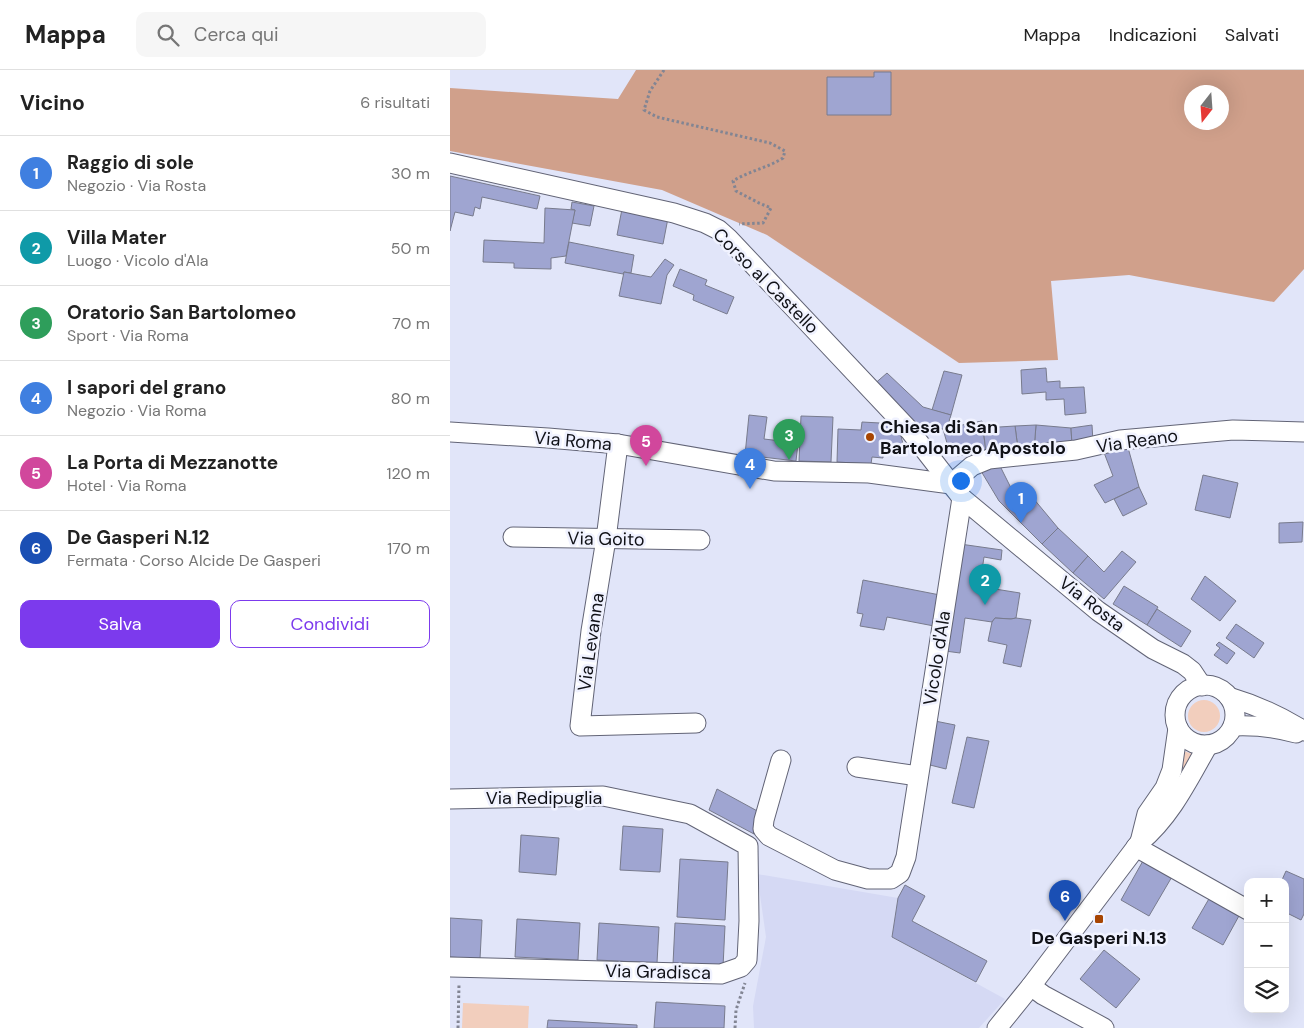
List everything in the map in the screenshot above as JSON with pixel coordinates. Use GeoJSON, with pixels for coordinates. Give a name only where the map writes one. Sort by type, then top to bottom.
{"type":"FeatureCollection","features":[{"type":"Feature","properties":{"kind":"street","name":"Corso al Castello"},"geometry":{"type":"LineString","coordinates":[[450,163],[674,213],[705,223],[719,230],[779,291],[901,422],[956,491]]}},
{"type":"Feature","properties":{"kind":"street","name":"Via Reano"},"geometry":{"type":"LineString","coordinates":[[956,491],[972,466],[989,459],[1076,450],[1120,440],[1233,430],[1304,432]]}},
{"type":"Feature","properties":{"kind":"street","name":"Via Roma"},"geometry":{"type":"LineString","coordinates":[[450,432],[618,444],[774,471],[868,473],[904,478],[956,491]]}},
{"type":"Feature","properties":{"kind":"street","name":"Via Levanna"},"geometry":{"type":"LineString","coordinates":[[618,444],[606,539],[591,631],[580,726],[696,723]]}},
{"type":"Feature","properties":{"kind":"street","name":"Via Rosta"},"geometry":{"type":"LineString","coordinates":[[956,491],[1098,611],[1153,649],[1192,671],[1202,686]]}},
{"type":"Feature","properties":{"kind":"street","name":"Vicolo d'Ala"},"geometry":{"type":"LineString","coordinates":[[781,760],[764,820],[764,830],[769,836],[835,870],[868,879],[892,879],[900,873],[906,856],[956,540],[956,491]]}},
{"type":"Feature","properties":{"kind":"street","name":"Via Goito"},"geometry":{"type":"LineString","coordinates":[[513,537],[700,540]]}},
{"type":"Feature","properties":{"kind":"street"},"geometry":{"type":"LineString","coordinates":[[1212,686],[1222,690],[1229,697],[1235,711],[1233,726],[1224,739],[1208,745],[1199,745],[1183,736],[1175,719],[1179,701],[1185,693],[1193,688],[1212,686]]}},
{"type":"Feature","properties":{"kind":"street"},"geometry":{"type":"LineString","coordinates":[[1229,697],[1251,703],[1283,718],[1304,731]]}},
{"type":"Feature","properties":{"kind":"street"},"geometry":{"type":"LineString","coordinates":[[1233,726],[1278,728],[1304,735]]}},
{"type":"Feature","properties":{"kind":"street"},"geometry":{"type":"LineString","coordinates":[[1138,844],[1147,814],[1165,788],[1172,770],[1178,728]]}},
{"type":"Feature","properties":{"kind":"street"},"geometry":{"type":"LineString","coordinates":[[997,1028],[1138,844],[1153,831],[1167,814],[1208,745]]}},
{"type":"Feature","properties":{"kind":"street"},"geometry":{"type":"LineString","coordinates":[[857,767],[918,776]]}},
{"type":"Feature","properties":{"kind":"street","name":"Via Redipuglia"},"geometry":{"type":"LineString","coordinates":[[450,799],[603,796],[690,814],[748,846],[750,921],[747,960]]}},
{"type":"Feature","properties":{"kind":"street"},"geometry":{"type":"LineString","coordinates":[[1138,844],[1244,908]]}},
{"type":"Feature","properties":{"kind":"street","name":"Via Gradisca"},"geometry":{"type":"LineString","coordinates":[[454,967],[721,974],[741,968],[747,960]]}},
{"type":"Feature","properties":{"kind":"street"},"geometry":{"type":"LineString","coordinates":[[1031,986],[1043,995],[1104,1028]]}},
{"type":"Feature","properties":{"kind":"path"},"geometry":{"type":"LineString","coordinates":[[664,70],[650,91],[644,110],[657,117],[770,143],[785,151],[783,158],[770,166],[744,174],[733,181],[736,191],[759,204],[771,208],[763,223],[743,225],[734,223]]}},
{"type":"Feature","properties":{"kind":"path"},"geometry":{"type":"LineString","coordinates":[[735,1028],[736,1010],[745,985],[747,960]]}},
{"type":"Feature","properties":{"kind":"path"},"geometry":{"type":"LineString","coordinates":[[454,967],[458,1028]]}},
{"type":"Feature","properties":{"kind":"shaded area"},"geometry":{"type":"Polygon","coordinates":[[[636,70],[1304,70],[1304,269],[1274,302],[1129,275],[1051,281],[1058,360],[959,363],[767,235],[662,190],[450,151],[450,88],[618,99],[636,70]]]}},
{"type":"Feature","properties":{"kind":"shaded area"},"geometry":{"type":"Polygon","coordinates":[[[1204,700],[1210,701],[1215,705],[1219,710],[1219,722],[1215,727],[1210,731],[1204,732],[1198,731],[1193,727],[1189,722],[1188,716],[1189,710],[1193,705],[1198,701],[1204,700]]]}},
{"type":"Feature","properties":{"kind":"shaded area"},"geometry":{"type":"Polygon","coordinates":[[[1184,751],[1195,755],[1154,815],[1184,751]]]}},
{"type":"Feature","properties":{"kind":"shaded area"},"geometry":{"type":"Polygon","coordinates":[[[757,874],[898,898],[892,937],[1005,999],[979,1028],[754,1028],[753,1006],[766,937],[757,874]]]}},
{"type":"Feature","properties":{"kind":"shaded area"},"geometry":{"type":"Polygon","coordinates":[[[463,1003],[529,1006],[528,1028],[462,1028],[463,1003]]]}},
{"type":"Feature","properties":{"kind":"building"},"geometry":{"type":"Polygon","coordinates":[[[874,72],[891,72],[891,115],[827,115],[827,77],[874,77],[874,72]]]}},
{"type":"Feature","properties":{"kind":"building"},"geometry":{"type":"Polygon","coordinates":[[[450,176],[540,196],[537,209],[482,197],[480,209],[475,207],[473,216],[455,212],[450,231],[450,176]]]}},
{"type":"Feature","properties":{"kind":"building"},"geometry":{"type":"Polygon","coordinates":[[[572,202],[594,206],[590,226],[572,223],[575,210],[571,209],[572,202]]]}},
{"type":"Feature","properties":{"kind":"building"},"geometry":{"type":"Polygon","coordinates":[[[545,208],[575,210],[566,256],[551,258],[551,269],[514,268],[514,263],[483,262],[484,240],[544,243],[545,208]]]}},
{"type":"Feature","properties":{"kind":"building"},"geometry":{"type":"Polygon","coordinates":[[[622,209],[668,218],[663,244],[617,235],[622,209]]]}},
{"type":"Feature","properties":{"kind":"building"},"geometry":{"type":"Polygon","coordinates":[[[569,242],[634,255],[631,273],[624,272],[623,274],[565,263],[569,242]]]}},
{"type":"Feature","properties":{"kind":"building"},"geometry":{"type":"Polygon","coordinates":[[[665,259],[674,265],[667,275],[661,304],[619,296],[624,272],[651,277],[665,259]]]}},
{"type":"Feature","properties":{"kind":"building"},"geometry":{"type":"Polygon","coordinates":[[[680,269],[707,280],[705,285],[734,297],[727,314],[693,300],[694,295],[673,286],[680,269]]]}},
{"type":"Feature","properties":{"kind":"building"},"geometry":{"type":"Polygon","coordinates":[[[1046,368],[1047,382],[1060,381],[1060,388],[1084,387],[1086,413],[1065,415],[1064,399],[1046,400],[1046,392],[1022,394],[1021,370],[1046,368]]]}},
{"type":"Feature","properties":{"kind":"building"},"geometry":{"type":"Polygon","coordinates":[[[944,371],[962,375],[951,415],[932,410],[944,371]]]}},
{"type":"Feature","properties":{"kind":"building"},"geometry":{"type":"Polygon","coordinates":[[[887,373],[923,407],[951,415],[947,428],[943,429],[903,420],[872,386],[887,373]]]}},
{"type":"Feature","properties":{"kind":"building"},"geometry":{"type":"Polygon","coordinates":[[[749,415],[767,417],[764,439],[798,443],[796,461],[745,455],[749,415]]]}},
{"type":"Feature","properties":{"kind":"building"},"geometry":{"type":"Polygon","coordinates":[[[801,416],[833,417],[831,462],[799,461],[801,416]]]}},
{"type":"Feature","properties":{"kind":"building"},"geometry":{"type":"Polygon","coordinates":[[[982,421],[986,452],[957,456],[947,443],[943,429],[982,421]]]}},
{"type":"Feature","properties":{"kind":"building","name":"Chiesa di San Bartolomeo Apostolo"},"geometry":{"type":"Polygon","coordinates":[[[862,422],[898,424],[903,444],[903,454],[883,453],[883,458],[872,457],[871,464],[837,462],[838,429],[861,430],[862,422]]]}},
{"type":"Feature","properties":{"kind":"building"},"geometry":{"type":"Polygon","coordinates":[[[1036,425],[1071,428],[1072,445],[1034,450],[1036,425]]]}},
{"type":"Feature","properties":{"kind":"building"},"geometry":{"type":"Polygon","coordinates":[[[1036,425],[1034,450],[1018,449],[1015,426],[1036,425]]]}},
{"type":"Feature","properties":{"kind":"building"},"geometry":{"type":"Polygon","coordinates":[[[1092,425],[1093,442],[1072,445],[1071,428],[1092,425]]]}},
{"type":"Feature","properties":{"kind":"building"},"geometry":{"type":"Polygon","coordinates":[[[1015,426],[1018,449],[986,452],[983,428],[1015,426]]]}},
{"type":"Feature","properties":{"kind":"building"},"geometry":{"type":"Polygon","coordinates":[[[1127,444],[1139,487],[1105,503],[1094,485],[1113,476],[1103,450],[1127,444]]]}},
{"type":"Feature","properties":{"kind":"building"},"geometry":{"type":"Polygon","coordinates":[[[1000,466],[1012,490],[1023,486],[1058,528],[1042,544],[999,501],[981,471],[1000,466]]]}},
{"type":"Feature","properties":{"kind":"building"},"geometry":{"type":"Polygon","coordinates":[[[1203,475],[1238,483],[1230,518],[1195,510],[1203,475]]]}},
{"type":"Feature","properties":{"kind":"building"},"geometry":{"type":"Polygon","coordinates":[[[1139,487],[1147,504],[1123,516],[1114,499],[1139,487]]]}},
{"type":"Feature","properties":{"kind":"building"},"geometry":{"type":"Polygon","coordinates":[[[1303,522],[1302,542],[1279,543],[1279,523],[1303,522]]]}},
{"type":"Feature","properties":{"kind":"building"},"geometry":{"type":"Polygon","coordinates":[[[1058,528],[1088,556],[1073,573],[1042,544],[1058,528]]]}},
{"type":"Feature","properties":{"kind":"building"},"geometry":{"type":"Polygon","coordinates":[[[960,544],[1002,550],[1001,560],[984,557],[980,584],[996,586],[995,589],[1020,593],[1016,618],[995,618],[992,622],[965,618],[960,653],[945,651],[960,544]]]}},
{"type":"Feature","properties":{"kind":"building"},"geometry":{"type":"Polygon","coordinates":[[[1122,551],[1136,562],[1104,599],[1073,573],[1088,556],[1104,572],[1122,551]]]}},
{"type":"Feature","properties":{"kind":"building"},"geometry":{"type":"Polygon","coordinates":[[[1205,576],[1236,601],[1220,621],[1191,599],[1205,576]]]}},
{"type":"Feature","properties":{"kind":"building"},"geometry":{"type":"Polygon","coordinates":[[[863,580],[940,595],[934,626],[887,617],[884,630],[860,626],[863,614],[857,613],[863,580]]]}},
{"type":"Feature","properties":{"kind":"building"},"geometry":{"type":"Polygon","coordinates":[[[1124,586],[1158,607],[1147,625],[1113,604],[1124,586]]]}},
{"type":"Feature","properties":{"kind":"building"},"geometry":{"type":"Polygon","coordinates":[[[1157,609],[1191,631],[1181,647],[1147,625],[1157,609]]]}},
{"type":"Feature","properties":{"kind":"building"},"geometry":{"type":"Polygon","coordinates":[[[995,618],[1031,620],[1021,667],[1003,663],[1007,645],[988,641],[992,622],[995,618]]]}},
{"type":"Feature","properties":{"kind":"building"},"geometry":{"type":"Polygon","coordinates":[[[1236,624],[1264,643],[1254,658],[1226,638],[1236,624]]]}},
{"type":"Feature","properties":{"kind":"building"},"geometry":{"type":"Polygon","coordinates":[[[1219,642],[1235,653],[1227,664],[1214,655],[1220,648],[1216,645],[1219,642]]]}},
{"type":"Feature","properties":{"kind":"building"},"geometry":{"type":"Polygon","coordinates":[[[935,721],[955,725],[946,769],[926,764],[935,721]]]}},
{"type":"Feature","properties":{"kind":"building"},"geometry":{"type":"Polygon","coordinates":[[[967,737],[989,741],[974,808],[952,803],[967,737]]]}},
{"type":"Feature","properties":{"kind":"building"},"geometry":{"type":"Polygon","coordinates":[[[717,789],[761,813],[754,834],[709,810],[717,789]]]}},
{"type":"Feature","properties":{"kind":"building"},"geometry":{"type":"Polygon","coordinates":[[[623,826],[663,829],[660,872],[620,870],[623,826]]]}},
{"type":"Feature","properties":{"kind":"building"},"geometry":{"type":"Polygon","coordinates":[[[521,835],[559,838],[556,875],[519,872],[521,835]]]}},
{"type":"Feature","properties":{"kind":"building"},"geometry":{"type":"Polygon","coordinates":[[[680,859],[728,862],[725,920],[677,917],[680,859]]]}},
{"type":"Feature","properties":{"kind":"building"},"geometry":{"type":"Polygon","coordinates":[[[1144,859],[1173,875],[1149,916],[1121,900],[1144,859]]]}},
{"type":"Feature","properties":{"kind":"building"},"geometry":{"type":"Polygon","coordinates":[[[1286,871],[1304,879],[1304,914],[1301,920],[1289,914],[1289,878],[1283,878],[1286,871]]]}},
{"type":"Feature","properties":{"kind":"building"},"geometry":{"type":"Polygon","coordinates":[[[905,885],[925,896],[912,921],[987,961],[976,982],[892,937],[898,898],[905,885]]]}},
{"type":"Feature","properties":{"kind":"building"},"geometry":{"type":"Polygon","coordinates":[[[1210,897],[1240,914],[1223,945],[1192,928],[1210,897]]]}},
{"type":"Feature","properties":{"kind":"building"},"geometry":{"type":"Polygon","coordinates":[[[450,918],[482,920],[480,959],[450,957],[450,918]]]}},
{"type":"Feature","properties":{"kind":"building"},"geometry":{"type":"Polygon","coordinates":[[[517,919],[580,923],[578,960],[515,957],[517,919]]]}},
{"type":"Feature","properties":{"kind":"building"},"geometry":{"type":"Polygon","coordinates":[[[599,923],[659,927],[657,963],[597,960],[599,923]]]}},
{"type":"Feature","properties":{"kind":"building"},"geometry":{"type":"Polygon","coordinates":[[[675,923],[725,926],[723,967],[673,964],[675,923]]]}},
{"type":"Feature","properties":{"kind":"building"},"geometry":{"type":"Polygon","coordinates":[[[1104,950],[1140,979],[1116,1008],[1080,979],[1104,950]]]}},
{"type":"Feature","properties":{"kind":"building"},"geometry":{"type":"Polygon","coordinates":[[[656,1002],[725,1006],[724,1028],[654,1028],[656,1002]]]}},
{"type":"Feature","properties":{"kind":"building"},"geometry":{"type":"Polygon","coordinates":[[[548,1020],[637,1025],[637,1028],[547,1028],[548,1020]]]}},
{"type":"Feature","properties":{"kind":"place","name":"Chiesa di San Bartolomeo Apostolo"},"geometry":{"type":"Point","coordinates":[870,437]}},
{"type":"Feature","properties":{"kind":"place","name":"Oratorio San Bartolomeo"},"geometry":{"type":"Point","coordinates":[789,460]}},
{"type":"Feature","properties":{"kind":"place","name":"La Porta di Mezzanotte"},"geometry":{"type":"Point","coordinates":[646,466]}},
{"type":"Feature","properties":{"kind":"place","name":"I sapori del grano"},"geometry":{"type":"Point","coordinates":[750,489]}},
{"type":"Feature","properties":{"kind":"place","name":"Raggio di sole"},"geometry":{"type":"Point","coordinates":[1021,523]}},
{"type":"Feature","properties":{"kind":"place","name":"Villa Mater"},"geometry":{"type":"Point","coordinates":[985,605]}},
{"type":"Feature","properties":{"kind":"place","name":"De Gasperi N.13"},"geometry":{"type":"Point","coordinates":[1099,919]}},
{"type":"Feature","properties":{"kind":"place","name":"De Gasperi N.12"},"geometry":{"type":"Point","coordinates":[1065,921]}}]}
